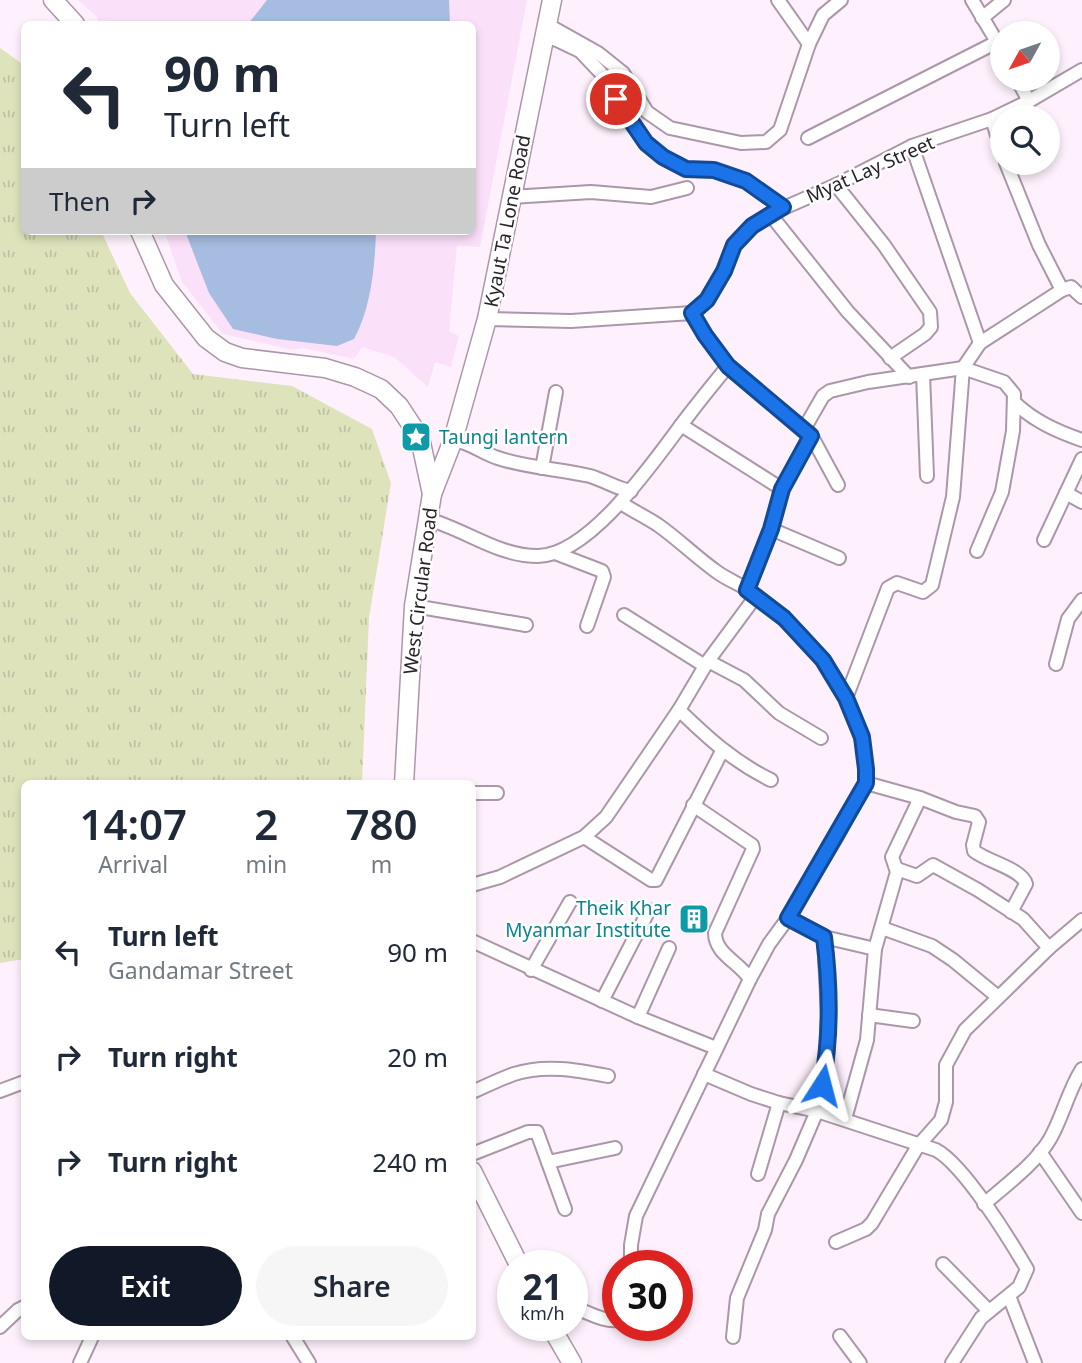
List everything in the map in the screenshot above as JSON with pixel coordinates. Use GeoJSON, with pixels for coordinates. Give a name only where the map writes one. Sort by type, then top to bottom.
{"type":"FeatureCollection","features":[{"type":"Feature","properties":{"kind":"street"},"geometry":{"type":"LineString","coordinates":[[53,0],[72,21]]}},
{"type":"Feature","properties":{"kind":"street","name":"Kyaut Ta Lone Road"},"geometry":{"type":"LineString","coordinates":[[432,494],[453,440],[487,319],[552,0]]}},
{"type":"Feature","properties":{"kind":"street"},"geometry":{"type":"LineString","coordinates":[[778,0],[809,44]]}},
{"type":"Feature","properties":{"kind":"street"},"geometry":{"type":"LineString","coordinates":[[546,31],[598,53],[623,73],[647,112],[670,128],[741,143],[766,142],[780,130],[809,44],[824,15],[841,0]]}},
{"type":"Feature","properties":{"kind":"street"},"geometry":{"type":"LineString","coordinates":[[972,0],[990,31]]}},
{"type":"Feature","properties":{"kind":"street"},"geometry":{"type":"LineString","coordinates":[[982,18],[1004,0]]}},
{"type":"Feature","properties":{"kind":"street"},"geometry":{"type":"LineString","coordinates":[[546,31],[580,51],[601,73],[646,143],[663,157],[686,169],[714,170],[746,181],[783,207]]}},
{"type":"Feature","properties":{"kind":"street"},"geometry":{"type":"LineString","coordinates":[[808,138],[990,52]]}},
{"type":"Feature","properties":{"kind":"street","name":"Myat Lay Street"},"geometry":{"type":"LineString","coordinates":[[1022,105],[1082,70]]}},
{"type":"Feature","properties":{"kind":"street"},"geometry":{"type":"LineString","coordinates":[[1023,91],[1029,102]]}},
{"type":"Feature","properties":{"kind":"street","name":"Myat Lay Street"},"geometry":{"type":"LineString","coordinates":[[692,313],[707,300],[724,271],[734,245],[752,226],[770,214],[836,186],[912,146],[990,120]]}},
{"type":"Feature","properties":{"kind":"street"},"geometry":{"type":"LineString","coordinates":[[912,146],[980,343]]}},
{"type":"Feature","properties":{"kind":"street"},"geometry":{"type":"LineString","coordinates":[[1011,175],[1039,245],[1062,290]]}},
{"type":"Feature","properties":{"kind":"street"},"geometry":{"type":"LineString","coordinates":[[836,186],[884,245],[930,312],[931,327],[925,334],[890,358]]}},
{"type":"Feature","properties":{"kind":"street"},"geometry":{"type":"LineString","coordinates":[[511,197],[592,192],[652,197],[687,188]]}},
{"type":"Feature","properties":{"kind":"street"},"geometry":{"type":"LineString","coordinates":[[770,214],[848,312],[909,377]]}},
{"type":"Feature","properties":{"kind":"street","name":"West Circular Road"},"geometry":{"type":"LineString","coordinates":[[142,235],[164,285],[206,338],[225,352],[242,358],[325,368],[355,377],[380,389],[399,406],[420,438],[432,494],[414,606],[404,780]]}},
{"type":"Feature","properties":{"kind":"street"},"geometry":{"type":"LineString","coordinates":[[846,698],[888,588],[897,583],[923,592],[932,585],[953,497],[963,368],[980,343],[1062,290],[1071,287],[1082,297]]}},
{"type":"Feature","properties":{"kind":"street"},"geometry":{"type":"LineString","coordinates":[[487,319],[571,321],[692,313],[728,366],[808,432],[838,485]]}},
{"type":"Feature","properties":{"kind":"street"},"geometry":{"type":"LineString","coordinates":[[427,519],[495,549],[538,556],[555,553],[589,530],[621,503],[728,366]]}},
{"type":"Feature","properties":{"kind":"street"},"geometry":{"type":"LineString","coordinates":[[476,884],[500,877],[584,837],[606,817],[752,593],[782,489],[822,396],[830,391],[868,382],[963,368],[1004,382],[1014,394],[1013,431],[1002,492],[977,551]]}},
{"type":"Feature","properties":{"kind":"street"},"geometry":{"type":"LineString","coordinates":[[923,374],[927,476]]}},
{"type":"Feature","properties":{"kind":"street"},"geometry":{"type":"LineString","coordinates":[[542,468],[556,392]]}},
{"type":"Feature","properties":{"kind":"street"},"geometry":{"type":"LineString","coordinates":[[1014,402],[1031,418],[1082,440]]}},
{"type":"Feature","properties":{"kind":"street"},"geometry":{"type":"LineString","coordinates":[[681,425],[782,489]]}},
{"type":"Feature","properties":{"kind":"street"},"geometry":{"type":"LineString","coordinates":[[420,438],[435,443],[462,441],[499,458],[595,477],[631,491]]}},
{"type":"Feature","properties":{"kind":"street"},"geometry":{"type":"LineString","coordinates":[[1044,540],[1082,459]]}},
{"type":"Feature","properties":{"kind":"street"},"geometry":{"type":"LineString","coordinates":[[1066,492],[1082,502]]}},
{"type":"Feature","properties":{"kind":"street"},"geometry":{"type":"LineString","coordinates":[[621,503],[752,593],[784,618],[823,660],[846,698],[862,737],[866,783],[788,918],[768,944],[750,979],[636,1216],[631,1250]]}},
{"type":"Feature","properties":{"kind":"street"},"geometry":{"type":"LineString","coordinates":[[771,529],[839,558]]}},
{"type":"Feature","properties":{"kind":"street"},"geometry":{"type":"LineString","coordinates":[[555,553],[602,571],[604,576],[587,626]]}},
{"type":"Feature","properties":{"kind":"street"},"geometry":{"type":"LineString","coordinates":[[1056,664],[1068,619],[1082,600]]}},
{"type":"Feature","properties":{"kind":"street"},"geometry":{"type":"LineString","coordinates":[[414,606],[526,625]]}},
{"type":"Feature","properties":{"kind":"street"},"geometry":{"type":"LineString","coordinates":[[624,615],[706,663],[744,680],[779,713],[821,737]]}},
{"type":"Feature","properties":{"kind":"street"},"geometry":{"type":"LineString","coordinates":[[678,710],[722,751],[748,769],[771,779]]}},
{"type":"Feature","properties":{"kind":"street"},"geometry":{"type":"LineString","coordinates":[[584,837],[651,880],[656,880],[722,751]]}},
{"type":"Feature","properties":{"kind":"street"},"geometry":{"type":"LineString","coordinates":[[866,783],[979,819],[974,851],[990,862],[1020,873],[1024,878],[1026,884],[1012,912]]}},
{"type":"Feature","properties":{"kind":"street"},"geometry":{"type":"LineString","coordinates":[[476,793],[497,793]]}},
{"type":"Feature","properties":{"kind":"street"},"geometry":{"type":"LineString","coordinates":[[845,1119],[867,1041],[875,949],[897,869],[892,857],[920,798]]}},
{"type":"Feature","properties":{"kind":"street"},"geometry":{"type":"LineString","coordinates":[[693,805],[754,849],[715,933],[717,944],[723,953],[739,965],[750,979]]}},
{"type":"Feature","properties":{"kind":"street"},"geometry":{"type":"LineString","coordinates":[[897,869],[917,876],[933,865],[1023,919],[1049,948]]}},
{"type":"Feature","properties":{"kind":"street"},"geometry":{"type":"LineString","coordinates":[[531,970],[570,902]]}},
{"type":"Feature","properties":{"kind":"street"},"geometry":{"type":"LineString","coordinates":[[602,1001],[649,910]]}},
{"type":"Feature","properties":{"kind":"street"},"geometry":{"type":"LineString","coordinates":[[788,918],[824,937],[875,949]]}},
{"type":"Feature","properties":{"kind":"street"},"geometry":{"type":"LineString","coordinates":[[836,1242],[866,1229],[872,1223],[918,1146],[934,1130],[944,1111],[947,1095],[945,1072],[951,1053],[965,1030],[1049,948],[1082,920]]}},
{"type":"Feature","properties":{"kind":"street"},"geometry":{"type":"LineString","coordinates":[[882,928],[932,946],[998,997]]}},
{"type":"Feature","properties":{"kind":"street"},"geometry":{"type":"LineString","coordinates":[[733,1337],[737,1298],[765,1230],[768,1214],[817,1111],[827,1059],[824,937]]}},
{"type":"Feature","properties":{"kind":"street"},"geometry":{"type":"LineString","coordinates":[[476,943],[638,1017],[716,1048]]}},
{"type":"Feature","properties":{"kind":"street"},"geometry":{"type":"LineString","coordinates":[[638,1017],[669,948]]}},
{"type":"Feature","properties":{"kind":"street"},"geometry":{"type":"LineString","coordinates":[[869,1015],[913,1021]]}},
{"type":"Feature","properties":{"kind":"street"},"geometry":{"type":"LineString","coordinates":[[476,1090],[514,1074],[538,1069],[574,1069],[608,1076]]}},
{"type":"Feature","properties":{"kind":"street"},"geometry":{"type":"LineString","coordinates":[[984,1204],[1049,1141],[1071,1087],[1082,1069]]}},
{"type":"Feature","properties":{"kind":"street"},"geometry":{"type":"LineString","coordinates":[[704,1074],[779,1103],[845,1119],[936,1150],[951,1160],[1027,1269],[1019,1287],[981,1318],[952,1363]]}},
{"type":"Feature","properties":{"kind":"street"},"geometry":{"type":"LineString","coordinates":[[0,1091],[21,1083]]}},
{"type":"Feature","properties":{"kind":"street"},"geometry":{"type":"LineString","coordinates":[[758,1174],[779,1103]]}},
{"type":"Feature","properties":{"kind":"street"},"geometry":{"type":"LineString","coordinates":[[476,1152],[528,1132],[537,1132],[565,1209]]}},
{"type":"Feature","properties":{"kind":"street"},"geometry":{"type":"LineString","coordinates":[[548,1162],[615,1148]]}},
{"type":"Feature","properties":{"kind":"street"},"geometry":{"type":"LineString","coordinates":[[1040,1152],[1082,1213]]}},
{"type":"Feature","properties":{"kind":"street"},"geometry":{"type":"LineString","coordinates":[[476,1179],[512,1250]]}},
{"type":"Feature","properties":{"kind":"street"},"geometry":{"type":"LineString","coordinates":[[943,1264],[989,1311]]}},
{"type":"Feature","properties":{"kind":"street"},"geometry":{"type":"LineString","coordinates":[[1009,1296],[1035,1363]]}},
{"type":"Feature","properties":{"kind":"street"},"geometry":{"type":"LineString","coordinates":[[0,1327],[21,1308]]}},
{"type":"Feature","properties":{"kind":"street"},"geometry":{"type":"LineString","coordinates":[[840,1336],[860,1363]]}},
{"type":"Feature","properties":{"kind":"street"},"geometry":{"type":"LineString","coordinates":[[80,1363],[91,1340]]}},
{"type":"Feature","properties":{"kind":"street"},"geometry":{"type":"LineString","coordinates":[[295,1340],[309,1363]]}},
{"type":"Feature","properties":{"kind":"street"},"geometry":{"type":"LineString","coordinates":[[559,1341],[572,1363]]}},
{"type":"Feature","properties":{"kind":"shaded area"},"geometry":{"type":"Polygon","coordinates":[[[78,0],[527,0],[480,247],[457,246],[449,331],[459,336],[451,367],[435,362],[428,387],[394,357],[362,347],[354,359],[303,348],[293,350],[223,334],[182,282],[165,235],[476,235],[476,21],[99,21],[78,0]]]}},
{"type":"Feature","properties":{"kind":"green space"},"geometry":{"type":"Polygon","coordinates":[[[0,48],[21,63],[21,235],[103,235],[130,293],[193,374],[292,386],[372,429],[391,483],[369,618],[362,780],[21,780],[21,960],[0,963],[0,48]]]}},
{"type":"Feature","properties":{"kind":"water"},"geometry":{"type":"Polygon","coordinates":[[[267,0],[449,0],[450,21],[250,21],[267,0]]]}},
{"type":"Feature","properties":{"kind":"water"},"geometry":{"type":"Polygon","coordinates":[[[187,235],[376,235],[373,272],[360,327],[354,339],[337,346],[277,339],[233,329],[209,293],[187,235]]]}},
{"type":"Feature","properties":{"kind":"place","name":"Taungi lantern"},"geometry":{"type":"Point","coordinates":[416,437]}},
{"type":"Feature","properties":{"kind":"place","name":"Theik Khar Myanmar Institute"},"geometry":{"type":"Point","coordinates":[694,919]}},
{"type":"Feature","properties":{"kind":"route"},"geometry":{"type":"LineString","coordinates":[[616,99],[646,143],[663,157],[686,169],[714,170],[746,181],[783,207],[752,226],[734,245],[724,271],[707,300],[692,313],[728,366],[811,436],[782,489],[771,529],[747,590],[784,618],[823,660],[846,698],[862,737],[866,783],[788,918],[824,937],[828,1015],[827,1059],[822,1085]]}}]}
